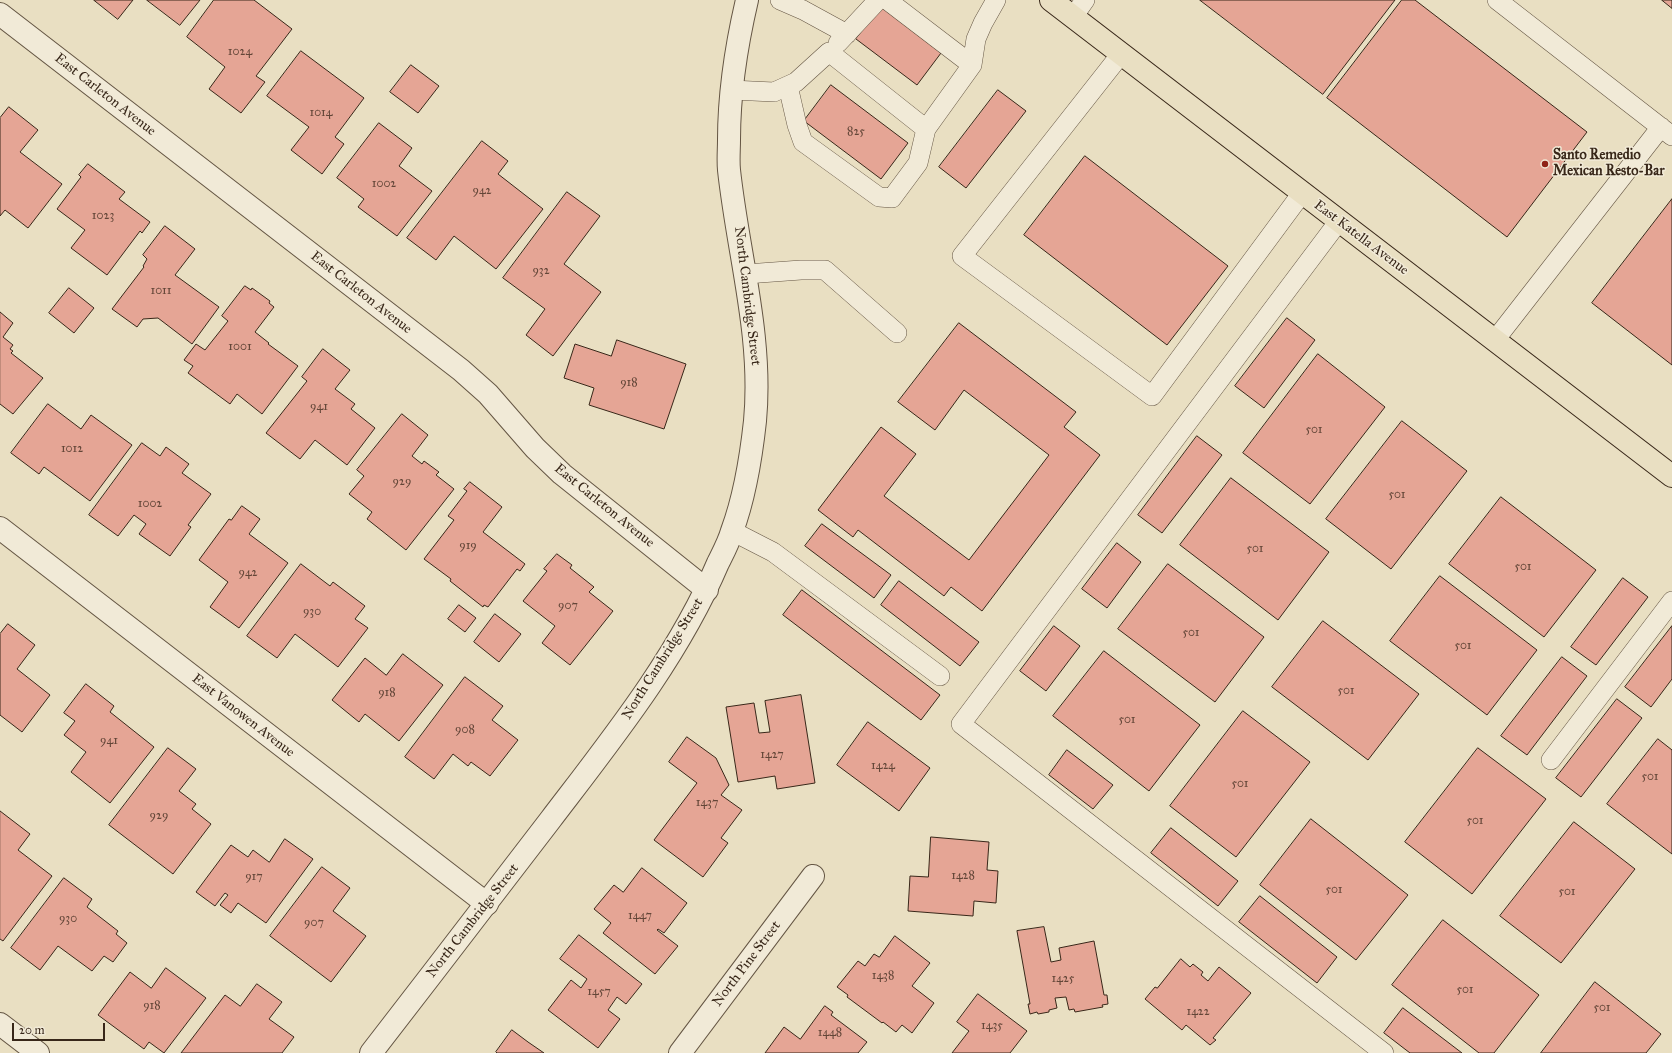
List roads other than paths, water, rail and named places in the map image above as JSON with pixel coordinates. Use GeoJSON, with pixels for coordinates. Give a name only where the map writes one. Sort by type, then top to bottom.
{"type":"FeatureCollection","features":[{"type":"Feature","properties":{"kind":"main road","name":"East Katella Avenue"},"geometry":{"type":"LineString","coordinates":[[1051,0],[1079,8],[1121,54],[1672,476]]}},
{"type":"Feature","properties":{"kind":"street","name":"North Cambridge Street"},"geometry":{"type":"LineString","coordinates":[[371,1053],[486,904],[630,712],[671,652],[707,590],[732,531],[750,460],[755,420],[756,370],[754,339],[746,274],[729,167],[731,90],[736,48],[747,0]]}},
{"type":"Feature","properties":{"kind":"street","name":"East Carleton Avenue"},"geometry":{"type":"LineString","coordinates":[[0,14],[461,370],[488,394],[535,448],[562,474],[707,590]]}},
{"type":"Feature","properties":{"kind":"street","name":"East Vanowen Avenue"},"geometry":{"type":"LineString","coordinates":[[0,528],[486,904]]}},
{"type":"Feature","properties":{"kind":"street","name":"North Pine Street"},"geometry":{"type":"LineString","coordinates":[[680,1053],[814,876]]}},
{"type":"Feature","properties":{"kind":"street"},"geometry":{"type":"LineString","coordinates":[[0,1024],[38,1053]]}},
{"type":"Feature","properties":{"kind":"lane"},"geometry":{"type":"LineString","coordinates":[[780,0],[803,10],[847,34]]}},
{"type":"Feature","properties":{"kind":"lane"},"geometry":{"type":"LineString","coordinates":[[731,90],[774,92],[796,82],[829,52],[878,0]]}},
{"type":"Feature","properties":{"kind":"lane"},"geometry":{"type":"LineString","coordinates":[[887,0],[972,65]]}},
{"type":"Feature","properties":{"kind":"lane"},"geometry":{"type":"LineString","coordinates":[[788,86],[797,125],[803,142],[879,197],[892,198],[918,163],[926,129],[972,65],[976,39],[996,0]]}},
{"type":"Feature","properties":{"kind":"lane"},"geometry":{"type":"LineString","coordinates":[[1495,340],[1666,131],[1497,0]]}},
{"type":"Feature","properties":{"kind":"lane"},"geometry":{"type":"LineString","coordinates":[[829,52],[926,129]]}},
{"type":"Feature","properties":{"kind":"lane"},"geometry":{"type":"LineString","coordinates":[[1121,54],[962,256],[1152,396],[1302,193]]}},
{"type":"Feature","properties":{"kind":"lane"},"geometry":{"type":"LineString","coordinates":[[1339,221],[961,724],[1384,1053]]}},
{"type":"Feature","properties":{"kind":"lane"},"geometry":{"type":"LineString","coordinates":[[746,274],[801,270],[825,270],[897,333]]}},
{"type":"Feature","properties":{"kind":"lane"},"geometry":{"type":"LineString","coordinates":[[732,531],[773,552],[940,676]]}},
{"type":"Feature","properties":{"kind":"lane"},"geometry":{"type":"LineString","coordinates":[[1551,760],[1672,601]]}},
{"type":"Feature","properties":{"kind":"place","name":"Santo Remedio Mexican Resto-Bar"},"geometry":{"type":"Point","coordinates":[1545,164]}}]}
